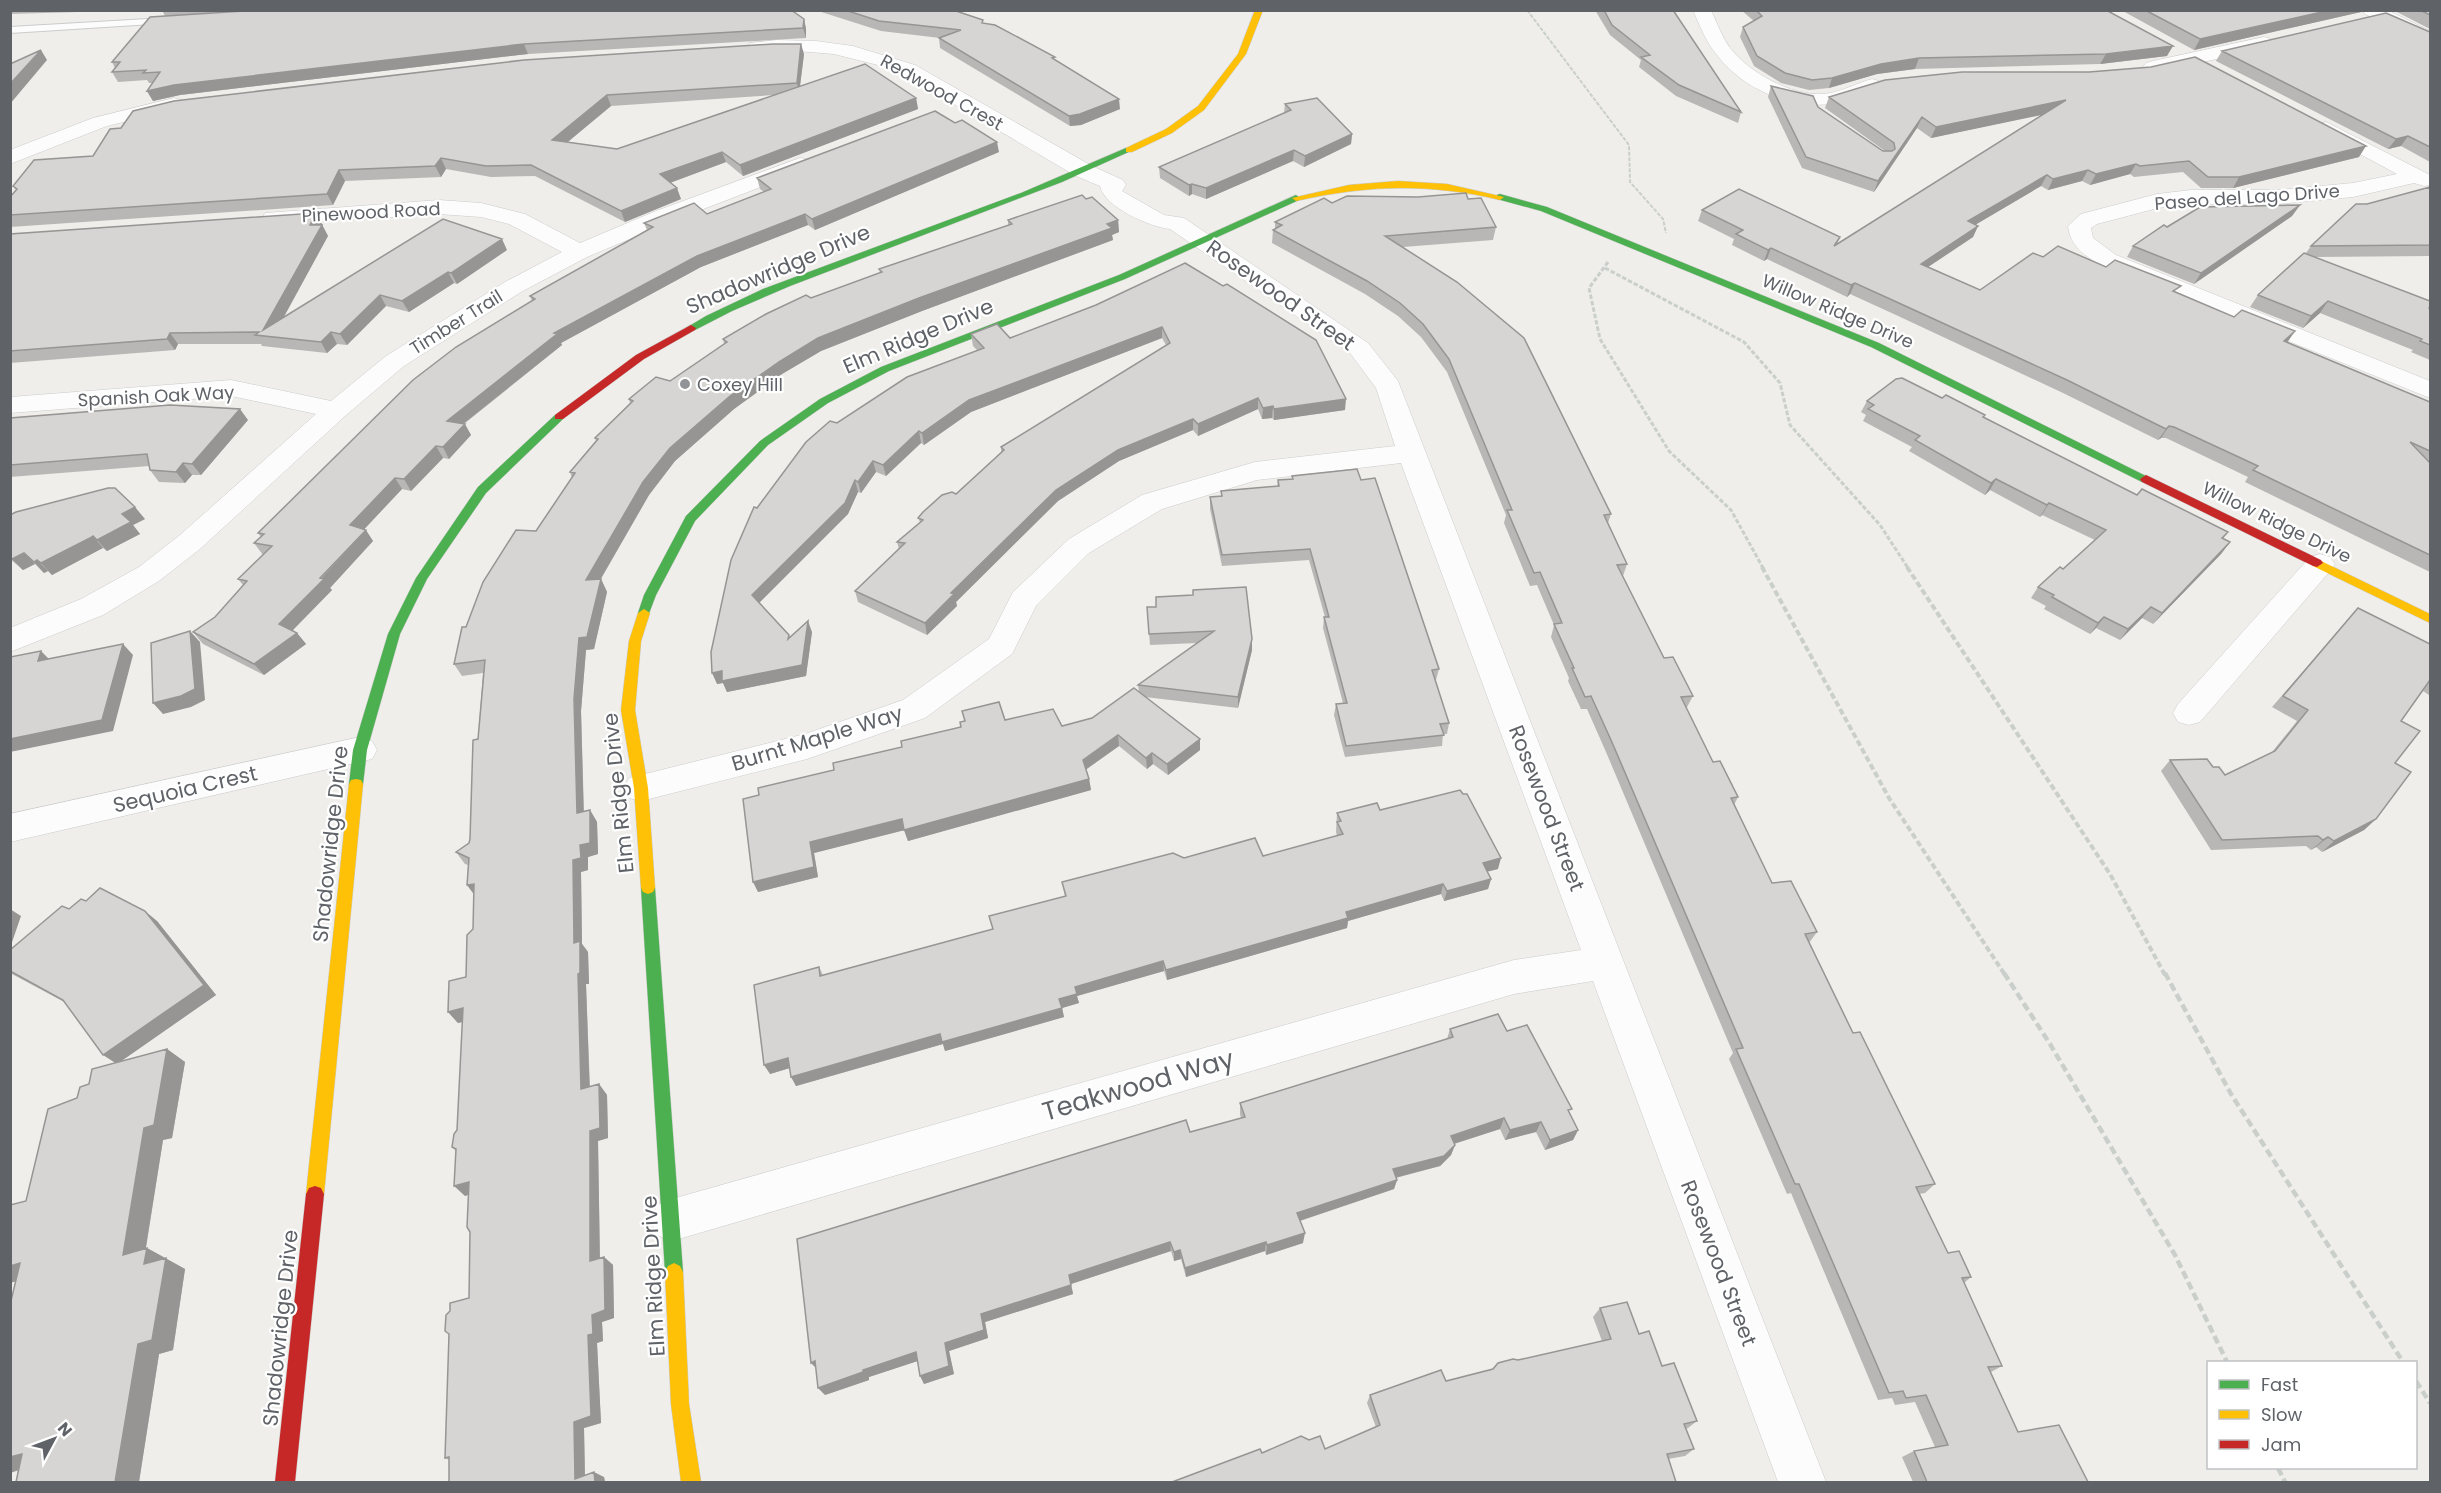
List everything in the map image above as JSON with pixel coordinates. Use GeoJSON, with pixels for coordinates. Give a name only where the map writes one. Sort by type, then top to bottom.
{"type":"FeatureCollection","features":[{"type":"Feature","properties":{"kind":"street","name":"Shadowridge Drive"},"geometry":{"type":"LineString","coordinates":[[285,1482],[360,750],[394,634],[422,578],[482,490],[555,420],[640,357],[716,314],[809,275],[1084,171],[1169,131],[1201,108],[1242,54],[1258,10]]}},
{"type":"Feature","properties":{"kind":"street"},"geometry":{"type":"LineString","coordinates":[[1702,10],[1724,53],[1754,78],[1774,90],[1816,105],[1823,100],[1879,82],[1890,81]]}},
{"type":"Feature","properties":{"kind":"street"},"geometry":{"type":"LineString","coordinates":[[2370,15],[2430,38]]}},
{"type":"Feature","properties":{"kind":"street"},"geometry":{"type":"LineString","coordinates":[[2135,70],[2282,38]]}},
{"type":"Feature","properties":{"kind":"street"},"geometry":{"type":"LineString","coordinates":[[2162,43],[2223,75]]}},
{"type":"Feature","properties":{"kind":"street","name":"Redwood Crest"},"geometry":{"type":"LineString","coordinates":[[740,48],[828,46],[877,56],[908,69],[951,106],[1084,171]]}},
{"type":"Feature","properties":{"kind":"street"},"geometry":{"type":"LineString","coordinates":[[10,158],[100,122],[192,102]]}},
{"type":"Feature","properties":{"kind":"street"},"geometry":{"type":"LineString","coordinates":[[2305,118],[2424,180]]}},
{"type":"Feature","properties":{"kind":"street","name":"Timber Trail"},"geometry":{"type":"LineString","coordinates":[[10,641],[92,607],[149,574],[190,542],[395,360],[513,287],[579,252],[664,216],[818,157]]}},
{"type":"Feature","properties":{"kind":"street","name":"Rosewood Street"},"geometry":{"type":"LineString","coordinates":[[1084,171],[1110,184],[1112,194],[1158,221],[1189,231],[1359,348],[1389,387],[1411,453],[1802,1482]]}},
{"type":"Feature","properties":{"kind":"street","name":"Paseo del Lago Drive"},"geometry":{"type":"LineString","coordinates":[[2424,180],[2278,197],[2191,197],[2157,201],[2089,219],[2079,226],[2079,237],[2086,246],[2108,260],[2430,390]]}},
{"type":"Feature","properties":{"kind":"street","name":"Willow Ridge Drive"},"geometry":{"type":"LineString","coordinates":[[1189,231],[1290,199],[1342,187],[1399,182],[1461,187],[1544,209],[1875,345],[2430,619]]}},
{"type":"Feature","properties":{"kind":"street","name":"Pinewood Road"},"geometry":{"type":"LineString","coordinates":[[249,220],[439,207],[481,210],[517,219],[579,252]]}},
{"type":"Feature","properties":{"kind":"street","name":"Elm Ridge Drive"},"geometry":{"type":"LineString","coordinates":[[691,1482],[680,1404],[672,1220],[641,788],[628,710],[635,641],[650,595],[690,519],[764,443],[824,400],[885,369],[1122,277],[1189,231]]}},
{"type":"Feature","properties":{"kind":"street","name":"Spanish Oak Way"},"geometry":{"type":"LineString","coordinates":[[10,405],[231,388],[336,410]]}},
{"type":"Feature","properties":{"kind":"street","name":"Burnt Maple Way"},"geometry":{"type":"LineString","coordinates":[[641,788],[807,746],[914,709],[1001,646],[1024,600],[1080,546],[1152,502],[1255,471],[1411,453]]}},
{"type":"Feature","properties":{"kind":"street"},"geometry":{"type":"LineString","coordinates":[[2189,713],[2320,564]]}},
{"type":"Feature","properties":{"kind":"street","name":"Sequoia Crest"},"geometry":{"type":"LineString","coordinates":[[10,828],[360,750]]}},
{"type":"Feature","properties":{"kind":"street","name":"Teakwood Way"},"geometry":{"type":"LineString","coordinates":[[672,1220],[1514,977],[1606,963]]}},
{"type":"Feature","properties":{"kind":"lane"},"geometry":{"type":"LineString","coordinates":[[10,30],[177,21]]}},
{"type":"Feature","properties":{"kind":"path"},"geometry":{"type":"LineString","coordinates":[[1527,10],[1629,145],[1630,182],[1664,219],[1667,238],[1611,254],[1605,268],[1589,288],[1600,339],[1669,451],[1731,510],[1889,798],[2050,1044],[2175,1255],[2227,1361]]}},
{"type":"Feature","properties":{"kind":"path"},"geometry":{"type":"LineString","coordinates":[[1605,268],[1744,342],[1780,383],[1790,425],[1880,525],[2110,874],[2231,1094],[2402,1361]]}},
{"type":"Feature","properties":{"kind":"path"},"geometry":{"type":"LineString","coordinates":[[2417,1384],[2430,1403]]}},
{"type":"Feature","properties":{"kind":"building"},"geometry":{"type":"Polygon","coordinates":[[[261,10],[791,10],[804,19],[803,28],[524,44],[174,85],[147,91],[160,72],[143,73],[146,70],[112,72],[120,62],[112,62],[150,17],[261,10]]]}},
{"type":"Feature","properties":{"kind":"building"},"geometry":{"type":"Polygon","coordinates":[[[845,10],[953,10],[983,20],[982,23],[995,25],[1055,57],[1052,58],[1119,99],[1069,116],[939,38],[961,30],[879,21],[845,10]]]}},
{"type":"Feature","properties":{"kind":"building"},"geometry":{"type":"Polygon","coordinates":[[[1604,10],[1673,10],[1741,112],[1679,85],[1641,57],[1650,55],[1612,25],[1604,10]]]}},
{"type":"Feature","properties":{"kind":"building"},"geometry":{"type":"Polygon","coordinates":[[[1756,10],[2106,10],[2173,46],[2106,54],[1919,58],[1881,64],[1832,78],[1812,80],[1785,73],[1757,56],[1743,27],[1762,16],[1756,10]]]}},
{"type":"Feature","properties":{"kind":"building"},"geometry":{"type":"Polygon","coordinates":[[[2145,10],[2331,10],[2200,39],[2145,10]]]}},
{"type":"Feature","properties":{"kind":"building"},"geometry":{"type":"Polygon","coordinates":[[[2420,10],[2430,10],[2430,15],[2420,10]]]}},
{"type":"Feature","properties":{"kind":"building"},"geometry":{"type":"Polygon","coordinates":[[[2386,13],[2430,32],[2430,147],[2408,136],[2396,139],[2222,51],[2386,13]]]}},
{"type":"Feature","properties":{"kind":"building"},"geometry":{"type":"Polygon","coordinates":[[[801,44],[797,83],[607,95],[552,140],[617,149],[865,64],[916,98],[740,165],[722,152],[660,174],[677,188],[621,211],[531,165],[486,166],[441,158],[435,166],[339,170],[327,194],[10,215],[10,197],[17,189],[13,186],[34,160],[93,156],[110,129],[121,128],[133,111],[174,101],[524,60],[801,44]]]}},
{"type":"Feature","properties":{"kind":"building"},"geometry":{"type":"Polygon","coordinates":[[[41,50],[10,84],[10,64],[41,50]]]}},
{"type":"Feature","properties":{"kind":"building"},"geometry":{"type":"Polygon","coordinates":[[[2195,57],[2366,146],[2239,177],[2208,177],[2189,161],[2140,166],[2136,164],[2096,174],[2088,170],[2053,179],[2047,175],[1968,221],[1978,226],[1921,264],[1980,290],[2033,253],[2043,257],[2058,246],[2106,267],[2115,260],[2181,286],[2173,291],[2234,317],[2242,310],[2295,331],[2284,341],[2430,402],[2430,451],[2410,442],[2430,463],[2430,555],[2253,470],[2258,466],[2174,427],[2169,426],[2166,429],[2067,380],[1855,283],[1851,285],[1771,248],[1768,250],[1736,234],[1743,230],[1702,210],[1739,189],[1840,237],[1834,246],[2066,100],[1936,127],[1922,117],[1878,181],[1806,157],[1771,86],[1813,96],[1818,107],[1883,151],[1892,151],[1895,149],[1894,143],[1829,97],[1885,80],[1962,72],[2089,72],[2151,67],[2195,57]]]}},
{"type":"Feature","properties":{"kind":"building"},"geometry":{"type":"Polygon","coordinates":[[[1317,98],[1352,134],[1305,156],[1294,150],[1206,188],[1189,185],[1159,167],[1291,110],[1285,104],[1317,98]]]}},
{"type":"Feature","properties":{"kind":"building"},"geometry":{"type":"Polygon","coordinates":[[[935,111],[955,123],[962,120],[997,142],[812,219],[805,214],[697,256],[554,333],[557,334],[447,421],[465,424],[443,447],[436,446],[404,479],[395,478],[350,525],[366,530],[320,578],[324,579],[279,624],[297,633],[254,664],[193,632],[215,617],[247,581],[238,579],[272,546],[254,543],[264,534],[258,533],[413,380],[456,347],[535,299],[530,296],[653,227],[644,223],[694,203],[707,214],[771,189],[757,178],[935,111]]]}},
{"type":"Feature","properties":{"kind":"building"},"geometry":{"type":"Polygon","coordinates":[[[2430,187],[2430,245],[2311,246],[2356,204],[2367,204],[2430,187]]]}},
{"type":"Feature","properties":{"kind":"building"},"geometry":{"type":"Polygon","coordinates":[[[1466,193],[1468,199],[1481,198],[1496,227],[1385,236],[1457,282],[1524,338],[1611,514],[1604,515],[1627,564],[1617,565],[1664,658],[1673,657],[1693,696],[1681,697],[1713,762],[1720,761],[1738,797],[1731,798],[1772,883],[1791,881],[1817,932],[1805,934],[1853,1033],[1860,1032],[1935,1184],[1916,1187],[1948,1253],[1959,1251],[1971,1277],[1962,1278],[2002,1366],[1988,1367],[2018,1432],[2059,1425],[2088,1482],[1927,1482],[1914,1451],[1948,1445],[1926,1395],[1906,1398],[1903,1391],[1889,1393],[1799,1184],[1795,1184],[1736,1049],[1743,1048],[1611,740],[1591,696],[1585,697],[1572,668],[1574,668],[1554,624],[1562,623],[1540,572],[1534,573],[1507,510],[1512,510],[1449,359],[1423,324],[1400,303],[1367,281],[1273,230],[1282,225],[1275,222],[1324,198],[1332,203],[1347,196],[1418,197],[1466,193]]]}},
{"type":"Feature","properties":{"kind":"building"},"geometry":{"type":"Polygon","coordinates":[[[1082,195],[1086,199],[1092,197],[1118,220],[1107,224],[1112,228],[919,298],[818,338],[730,396],[670,448],[643,482],[586,580],[601,579],[587,637],[579,638],[574,699],[577,813],[590,810],[590,843],[580,845],[581,858],[573,860],[574,943],[580,941],[580,973],[578,974],[581,1089],[599,1084],[600,1128],[590,1131],[590,1261],[604,1257],[605,1310],[592,1315],[593,1334],[588,1335],[591,1416],[574,1422],[575,1479],[594,1472],[595,1482],[449,1482],[449,1457],[445,1458],[449,1334],[445,1331],[446,1315],[450,1311],[450,1303],[469,1298],[470,1232],[467,1227],[469,1182],[454,1186],[456,1149],[452,1147],[457,1130],[463,1008],[448,1012],[449,981],[466,977],[467,935],[473,929],[474,884],[467,885],[469,858],[456,852],[469,843],[470,839],[473,740],[478,739],[485,660],[454,664],[462,627],[466,627],[483,582],[516,530],[536,531],[575,473],[570,472],[598,439],[595,438],[633,401],[629,399],[656,377],[670,381],[727,342],[723,339],[766,314],[806,295],[811,298],[882,272],[879,269],[1012,224],[1008,220],[1082,195]]]}},
{"type":"Feature","properties":{"kind":"building"},"geometry":{"type":"Polygon","coordinates":[[[2300,205],[2201,273],[2133,246],[2164,225],[2167,227],[2200,207],[2300,205]]]}},
{"type":"Feature","properties":{"kind":"building"},"geometry":{"type":"Polygon","coordinates":[[[316,213],[310,225],[322,225],[263,330],[443,219],[502,239],[451,273],[448,272],[402,301],[380,295],[340,334],[331,332],[321,342],[255,335],[259,332],[170,333],[167,339],[10,351],[10,234],[316,213]]]}},
{"type":"Feature","properties":{"kind":"building"},"geometry":{"type":"Polygon","coordinates":[[[2304,253],[2430,301],[2430,345],[2420,341],[2422,339],[2328,301],[2311,316],[2258,295],[2304,253]]]}},
{"type":"Feature","properties":{"kind":"building"},"geometry":{"type":"Polygon","coordinates":[[[1185,263],[1223,286],[1227,284],[1316,340],[1346,399],[1274,409],[1273,406],[1263,408],[1258,398],[1198,424],[1193,419],[1118,450],[1056,490],[951,593],[954,594],[925,623],[855,591],[905,543],[897,542],[923,520],[918,518],[923,512],[942,495],[952,492],[956,494],[1004,450],[1001,447],[1170,343],[1162,327],[969,400],[922,433],[919,431],[883,465],[873,461],[858,482],[855,480],[845,503],[752,595],[789,635],[788,639],[808,621],[802,665],[722,681],[722,671],[712,673],[711,652],[731,560],[754,507],[757,508],[806,442],[830,421],[837,423],[907,377],[984,348],[971,334],[997,324],[1010,338],[1096,305],[1185,263]]]}},
{"type":"Feature","properties":{"kind":"building"},"geometry":{"type":"Polygon","coordinates":[[[1902,378],[1942,398],[1946,395],[1985,415],[1983,417],[2137,495],[2142,489],[2228,532],[2222,538],[2230,542],[2162,613],[2151,607],[2128,629],[2104,617],[2098,623],[2038,587],[2060,567],[2063,569],[2106,530],[2049,503],[2047,505],[1996,479],[1991,483],[1915,440],[1920,436],[1868,409],[1874,405],[1867,401],[1896,379],[1902,378]]]}},
{"type":"Feature","properties":{"kind":"building"},"geometry":{"type":"Polygon","coordinates":[[[170,405],[240,409],[192,464],[183,463],[176,472],[150,470],[147,454],[10,465],[10,418],[170,405]]]}},
{"type":"Feature","properties":{"kind":"building"},"geometry":{"type":"Polygon","coordinates":[[[1357,469],[1361,480],[1375,478],[1439,669],[1432,670],[1449,723],[1440,724],[1444,735],[1346,746],[1336,704],[1347,703],[1324,617],[1329,617],[1310,549],[1222,555],[1210,497],[1222,496],[1221,491],[1279,486],[1278,480],[1293,479],[1292,476],[1357,469]]]}},
{"type":"Feature","properties":{"kind":"building"},"geometry":{"type":"Polygon","coordinates":[[[115,488],[135,507],[122,514],[131,522],[97,540],[93,536],[41,563],[37,560],[34,562],[24,553],[12,559],[10,557],[10,515],[115,488]]]}},
{"type":"Feature","properties":{"kind":"building"},"geometry":{"type":"Polygon","coordinates":[[[1246,587],[1252,639],[1238,697],[1138,685],[1214,631],[1149,634],[1147,607],[1156,607],[1156,597],[1193,595],[1193,590],[1246,587]]]}},
{"type":"Feature","properties":{"kind":"building"},"geometry":{"type":"Polygon","coordinates":[[[2358,608],[2430,644],[2430,680],[2401,721],[2420,731],[2395,763],[2411,772],[2376,819],[2334,841],[2328,837],[2323,840],[2318,836],[2222,840],[2170,760],[2207,759],[2213,767],[2219,767],[2225,775],[2275,751],[2308,710],[2283,696],[2358,608]]]}},
{"type":"Feature","properties":{"kind":"building"},"geometry":{"type":"Polygon","coordinates":[[[190,631],[195,689],[181,696],[153,703],[151,643],[190,631]]]}},
{"type":"Feature","properties":{"kind":"building"},"geometry":{"type":"Polygon","coordinates":[[[123,644],[102,720],[10,739],[10,657],[41,651],[38,661],[123,644]]]}},
{"type":"Feature","properties":{"kind":"building"},"geometry":{"type":"Polygon","coordinates":[[[1134,688],[1200,739],[1167,764],[1152,753],[1146,758],[1118,735],[1083,760],[1089,779],[904,830],[902,819],[810,842],[814,867],[753,882],[743,799],[759,795],[758,788],[834,770],[833,763],[902,747],[901,741],[961,727],[960,722],[965,721],[962,711],[999,702],[1005,720],[1053,709],[1062,726],[1092,718],[1134,688]]]}},
{"type":"Feature","properties":{"kind":"building"},"geometry":{"type":"Polygon","coordinates":[[[1460,790],[1463,794],[1467,794],[1501,858],[1483,863],[1491,879],[1447,891],[1443,884],[1346,912],[1348,918],[1166,970],[1163,961],[1075,987],[1077,994],[1059,999],[1062,1008],[942,1042],[940,1034],[791,1077],[788,1058],[764,1065],[754,985],[819,967],[820,976],[993,929],[989,916],[1066,896],[1062,882],[1173,853],[1184,858],[1255,838],[1263,856],[1343,834],[1337,822],[1341,821],[1337,813],[1377,803],[1380,810],[1460,790]]]}},
{"type":"Feature","properties":{"kind":"building"},"geometry":{"type":"Polygon","coordinates":[[[100,888],[145,911],[204,985],[103,1055],[63,1000],[10,971],[10,950],[62,906],[69,909],[81,899],[86,901],[100,888]]]}},
{"type":"Feature","properties":{"kind":"building"},"geometry":{"type":"Polygon","coordinates":[[[1498,1014],[1507,1031],[1527,1025],[1572,1109],[1568,1110],[1578,1130],[1550,1140],[1541,1122],[1510,1130],[1504,1118],[1451,1136],[1455,1145],[1444,1156],[1393,1169],[1397,1180],[1297,1213],[1305,1233],[1267,1245],[1266,1242],[1185,1268],[1180,1250],[1174,1252],[1170,1242],[1069,1275],[1071,1285],[981,1314],[984,1330],[945,1343],[949,1366],[920,1376],[916,1352],[818,1388],[815,1361],[811,1363],[797,1239],[1186,1120],[1190,1132],[1245,1117],[1240,1103],[1453,1037],[1450,1029],[1498,1014]]]}},
{"type":"Feature","properties":{"kind":"building"},"geometry":{"type":"Polygon","coordinates":[[[167,1049],[154,1125],[144,1128],[123,1255],[147,1248],[144,1264],[166,1258],[152,1340],[138,1344],[115,1482],[16,1482],[22,1454],[10,1457],[10,1305],[20,1263],[10,1266],[10,1205],[26,1201],[48,1109],[77,1098],[80,1087],[89,1084],[92,1069],[167,1049]]]}},
{"type":"Feature","properties":{"kind":"building"},"geometry":{"type":"Polygon","coordinates":[[[1627,1302],[1639,1334],[1649,1331],[1662,1366],[1674,1363],[1697,1421],[1684,1424],[1694,1449],[1667,1454],[1676,1482],[1172,1482],[1260,1449],[1262,1453],[1301,1436],[1309,1440],[1320,1436],[1325,1449],[1380,1425],[1370,1395],[1441,1370],[1446,1381],[1493,1369],[1498,1363],[1513,1359],[1518,1360],[1611,1339],[1600,1308],[1627,1302]]]}},
{"type":"Feature","properties":{"kind":"traffic: fast"},"geometry":{"type":"LineString","coordinates":[[691,328],[767,292],[1024,195],[1129,150]]}},
{"type":"Feature","properties":{"kind":"traffic: fast"},"geometry":{"type":"LineString","coordinates":[[1500,197],[1544,209],[1875,345],[2146,479]]}},
{"type":"Feature","properties":{"kind":"traffic: fast"},"geometry":{"type":"LineString","coordinates":[[644,613],[650,595],[690,519],[764,443],[824,401],[885,369],[1122,277],[1296,198]]}},
{"type":"Feature","properties":{"kind":"traffic: fast"},"geometry":{"type":"LineString","coordinates":[[356,784],[360,750],[394,634],[422,578],[482,490],[559,417]]}},
{"type":"Feature","properties":{"kind":"traffic: fast"},"geometry":{"type":"LineString","coordinates":[[648,888],[674,1272]]}},
{"type":"Feature","properties":{"kind":"traffic: slow"},"geometry":{"type":"LineString","coordinates":[[1129,150],[1169,131],[1201,108],[1242,54],[1259,10]]}},
{"type":"Feature","properties":{"kind":"traffic: slow"},"geometry":{"type":"LineString","coordinates":[[1296,198],[1349,188],[1398,184],[1447,187],[1500,197]]}},
{"type":"Feature","properties":{"kind":"traffic: slow"},"geometry":{"type":"LineString","coordinates":[[2317,563],[2430,619]]}},
{"type":"Feature","properties":{"kind":"traffic: slow"},"geometry":{"type":"LineString","coordinates":[[644,613],[635,641],[628,710],[641,788],[648,888]]}},
{"type":"Feature","properties":{"kind":"traffic: slow"},"geometry":{"type":"LineString","coordinates":[[315,1194],[356,784]]}},
{"type":"Feature","properties":{"kind":"traffic: slow"},"geometry":{"type":"LineString","coordinates":[[674,1272],[680,1404],[691,1482]]}},
{"type":"Feature","properties":{"kind":"traffic: jam"},"geometry":{"type":"LineString","coordinates":[[559,417],[640,357],[691,328]]}},
{"type":"Feature","properties":{"kind":"traffic: jam"},"geometry":{"type":"LineString","coordinates":[[2146,479],[2317,563]]}},
{"type":"Feature","properties":{"kind":"traffic: jam"},"geometry":{"type":"LineString","coordinates":[[285,1482],[315,1194]]}},
{"type":"Feature","properties":{"kind":"place","name":"Coxey Hill"},"geometry":{"type":"Point","coordinates":[685,384]}}]}
